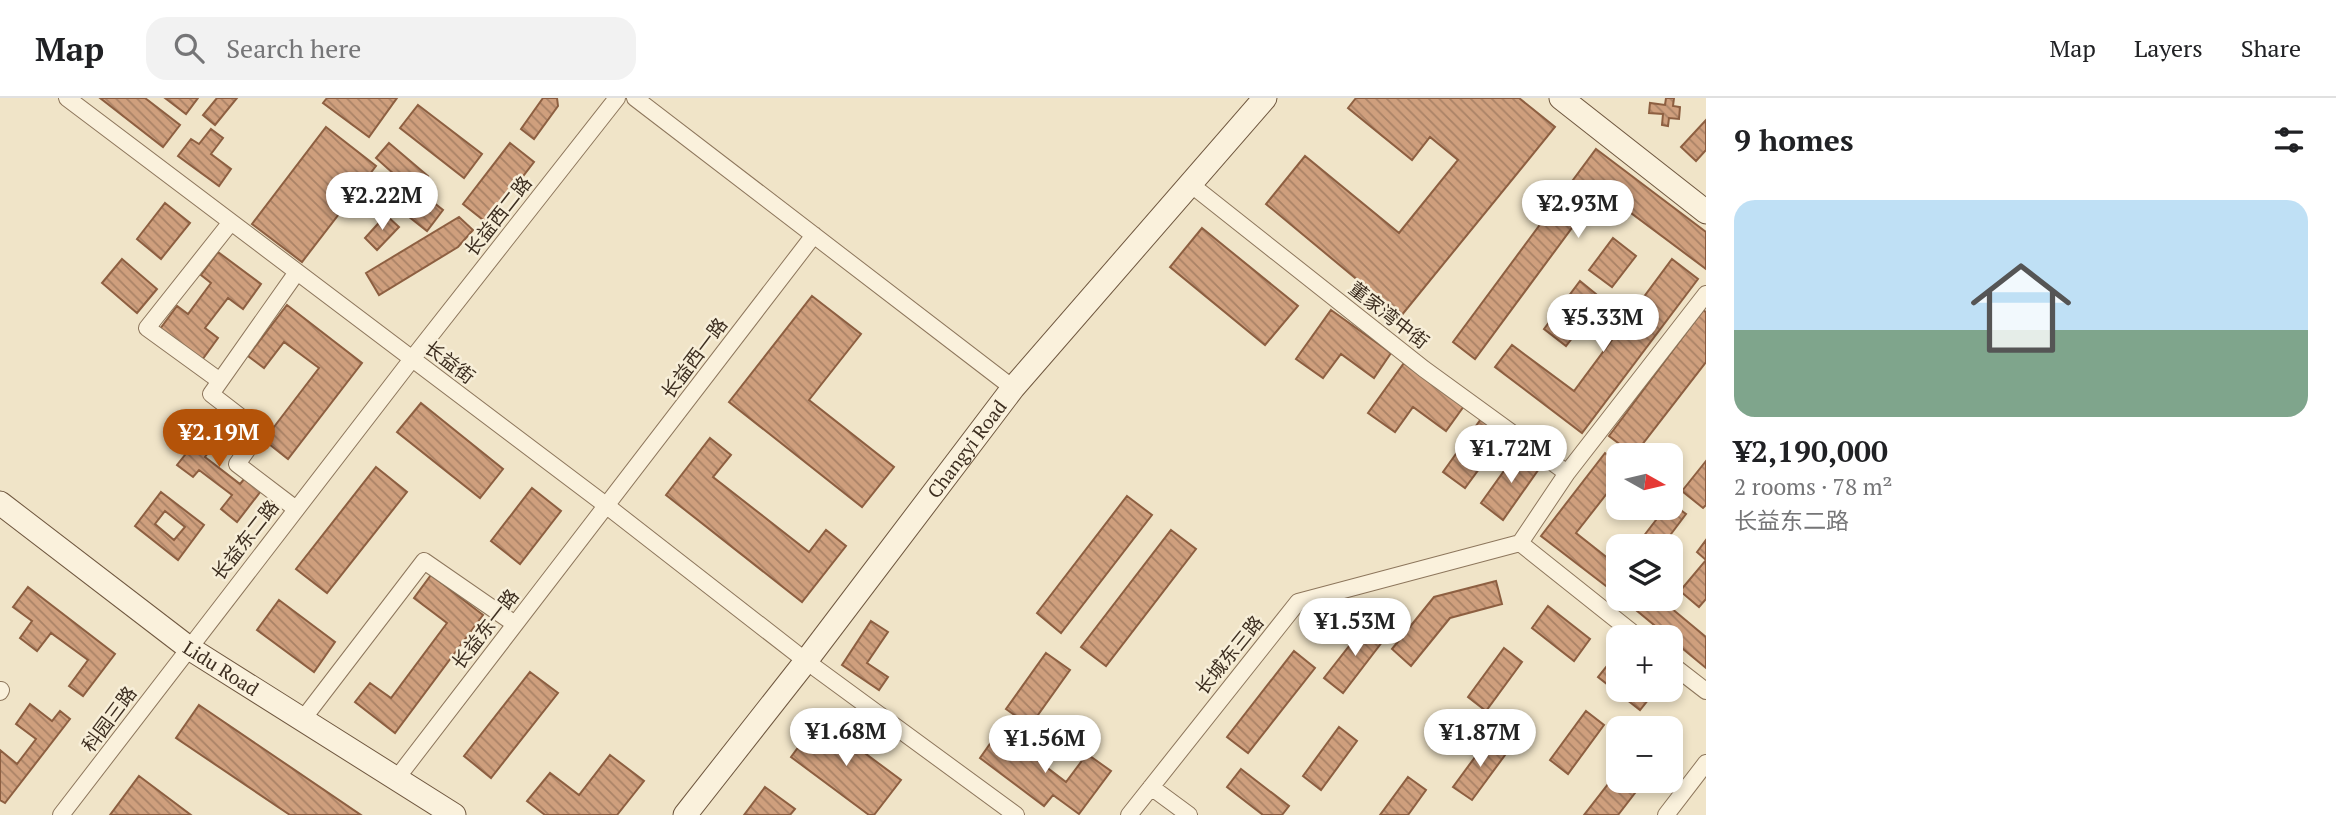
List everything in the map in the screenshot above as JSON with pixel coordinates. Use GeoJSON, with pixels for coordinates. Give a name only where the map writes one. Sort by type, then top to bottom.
{"type":"FeatureCollection","features":[{"type":"Feature","properties":{"kind":"main road","name":"Changyi Road"},"geometry":{"type":"LineString","coordinates":[[685,815],[806,661],[1013,388],[1265,98]]}},
{"type":"Feature","properties":{"kind":"main road"},"geometry":{"type":"LineString","coordinates":[[1561,98],[1706,212]]}},
{"type":"Feature","properties":{"kind":"main road","name":"Lidu Road"},"geometry":{"type":"LineString","coordinates":[[0,503],[189,648],[454,815]]}},
{"type":"Feature","properties":{"kind":"street","name":"长益街"},"geometry":{"type":"LineString","coordinates":[[67,98],[607,506],[806,661],[1016,815]]}},
{"type":"Feature","properties":{"kind":"street","name":"长益西二路"},"geometry":{"type":"LineString","coordinates":[[412,359],[617,98]]}},
{"type":"Feature","properties":{"kind":"street"},"geometry":{"type":"LineString","coordinates":[[635,98],[1013,388]]}},
{"type":"Feature","properties":{"kind":"street","name":"董家湾中街"},"geometry":{"type":"LineString","coordinates":[[1189,183],[1424,369],[1567,473]]}},
{"type":"Feature","properties":{"kind":"street"},"geometry":{"type":"LineString","coordinates":[[220,381],[147,328],[231,222]]}},
{"type":"Feature","properties":{"kind":"street","name":"长益西一路"},"geometry":{"type":"LineString","coordinates":[[607,506],[814,235]]}},
{"type":"Feature","properties":{"kind":"street"},"geometry":{"type":"LineString","coordinates":[[296,509],[237,464],[260,432],[211,394],[297,272]]}},
{"type":"Feature","properties":{"kind":"street"},"geometry":{"type":"LineString","coordinates":[[1623,625],[1520,543],[1567,473],[1706,294]]}},
{"type":"Feature","properties":{"kind":"street","name":"长益东二路"},"geometry":{"type":"LineString","coordinates":[[189,648],[412,359]]}},
{"type":"Feature","properties":{"kind":"street","name":"长益东一路"},"geometry":{"type":"LineString","coordinates":[[397,778],[607,506]]}},
{"type":"Feature","properties":{"kind":"street","name":"长城东三路"},"geometry":{"type":"LineString","coordinates":[[1129,815],[1298,602],[1520,543]]}},
{"type":"Feature","properties":{"kind":"street"},"geometry":{"type":"LineString","coordinates":[[303,719],[424,561],[515,624]]}},
{"type":"Feature","properties":{"kind":"street","name":"科园三路"},"geometry":{"type":"LineString","coordinates":[[61,815],[189,648]]}},
{"type":"Feature","properties":{"kind":"street"},"geometry":{"type":"LineString","coordinates":[[1683,673],[1706,691]]}},
{"type":"Feature","properties":{"kind":"street"},"geometry":{"type":"LineString","coordinates":[[1666,815],[1706,763]]}},
{"type":"Feature","properties":{"kind":"street"},"geometry":{"type":"LineString","coordinates":[[1151,787],[1189,815]]}},
{"type":"Feature","properties":{"kind":"building"},"geometry":{"type":"Polygon","coordinates":[[[100,98],[145,98],[180,125],[163,147],[100,98]]]}},
{"type":"Feature","properties":{"kind":"building"},"geometry":{"type":"Polygon","coordinates":[[[165,98],[198,98],[186,114],[165,98]]]}},
{"type":"Feature","properties":{"kind":"building"},"geometry":{"type":"Polygon","coordinates":[[[217,98],[237,98],[215,125],[203,115],[217,98]]]}},
{"type":"Feature","properties":{"kind":"building"},"geometry":{"type":"Polygon","coordinates":[[[327,98],[397,98],[369,137],[323,103],[327,98]]]}},
{"type":"Feature","properties":{"kind":"building"},"geometry":{"type":"Polygon","coordinates":[[[543,98],[557,98],[558,106],[534,139],[521,129],[543,98]]]}},
{"type":"Feature","properties":{"kind":"building"},"geometry":{"type":"Polygon","coordinates":[[[1356,98],[1519,98],[1555,127],[1401,316],[1266,204],[1305,156],[1399,233],[1458,160],[1430,137],[1412,160],[1348,108],[1356,98]]]}},
{"type":"Feature","properties":{"kind":"building"},"geometry":{"type":"Polygon","coordinates":[[[1666,98],[1674,98],[1673,106],[1680,107],[1679,119],[1669,118],[1668,126],[1662,125],[1663,114],[1649,113],[1650,103],[1665,105],[1666,98]]]}},
{"type":"Feature","properties":{"kind":"building"},"geometry":{"type":"Polygon","coordinates":[[[418,105],[482,154],[464,178],[400,128],[418,105]]]}},
{"type":"Feature","properties":{"kind":"building"},"geometry":{"type":"Polygon","coordinates":[[[1706,120],[1706,150],[1696,161],[1681,147],[1706,120]]]}},
{"type":"Feature","properties":{"kind":"building"},"geometry":{"type":"Polygon","coordinates":[[[326,127],[376,166],[302,262],[252,224],[326,127]]]}},
{"type":"Feature","properties":{"kind":"building"},"geometry":{"type":"Polygon","coordinates":[[[211,129],[223,138],[211,154],[231,169],[219,186],[178,156],[191,139],[199,144],[211,129]]]}},
{"type":"Feature","properties":{"kind":"building"},"geometry":{"type":"Polygon","coordinates":[[[389,143],[428,176],[414,192],[376,158],[389,143]]]}},
{"type":"Feature","properties":{"kind":"building"},"geometry":{"type":"Polygon","coordinates":[[[510,143],[534,162],[487,223],[463,204],[510,143]]]}},
{"type":"Feature","properties":{"kind":"building"},"geometry":{"type":"Polygon","coordinates":[[[1596,149],[1706,232],[1706,269],[1600,190],[1475,359],[1453,342],[1596,149]]]}},
{"type":"Feature","properties":{"kind":"building"},"geometry":{"type":"Polygon","coordinates":[[[401,187],[414,198],[419,191],[443,210],[427,231],[389,201],[401,187]]]}},
{"type":"Feature","properties":{"kind":"building"},"geometry":{"type":"Polygon","coordinates":[[[165,203],[190,223],[161,259],[137,239],[165,203]]]}},
{"type":"Feature","properties":{"kind":"building"},"geometry":{"type":"Polygon","coordinates":[[[386,215],[399,227],[377,250],[365,238],[386,215]]]}},
{"type":"Feature","properties":{"kind":"building"},"geometry":{"type":"Polygon","coordinates":[[[459,217],[473,230],[458,247],[379,295],[366,273],[459,217]]]}},
{"type":"Feature","properties":{"kind":"building"},"geometry":{"type":"Polygon","coordinates":[[[1202,228],[1298,306],[1265,345],[1170,267],[1202,228]]]}},
{"type":"Feature","properties":{"kind":"building"},"geometry":{"type":"Polygon","coordinates":[[[1613,238],[1636,256],[1612,287],[1589,270],[1613,238]]]}},
{"type":"Feature","properties":{"kind":"building"},"geometry":{"type":"Polygon","coordinates":[[[218,252],[261,284],[243,309],[228,298],[205,328],[218,338],[202,360],[160,329],[177,306],[188,314],[211,283],[201,275],[218,252]]]}},
{"type":"Feature","properties":{"kind":"building"},"geometry":{"type":"Polygon","coordinates":[[[122,259],[157,289],[137,313],[102,283],[122,259]]]}},
{"type":"Feature","properties":{"kind":"building"},"geometry":{"type":"Polygon","coordinates":[[[1672,259],[1698,279],[1582,433],[1495,367],[1512,345],[1574,391],[1672,259]]]}},
{"type":"Feature","properties":{"kind":"building"},"geometry":{"type":"Polygon","coordinates":[[[1580,281],[1602,299],[1566,346],[1544,329],[1580,281]]]}},
{"type":"Feature","properties":{"kind":"building"},"geometry":{"type":"Polygon","coordinates":[[[812,296],[861,334],[809,400],[894,467],[862,507],[729,402],[812,296]]]}},
{"type":"Feature","properties":{"kind":"building"},"geometry":{"type":"Polygon","coordinates":[[[287,305],[362,363],[288,459],[264,440],[319,368],[284,342],[264,368],[248,356],[287,305]]]}},
{"type":"Feature","properties":{"kind":"building"},"geometry":{"type":"Polygon","coordinates":[[[1331,310],[1391,353],[1374,378],[1341,354],[1323,378],[1296,359],[1331,310]]]}},
{"type":"Feature","properties":{"kind":"building"},"geometry":{"type":"Polygon","coordinates":[[[1703,310],[1706,312],[1706,362],[1643,443],[1618,443],[1609,436],[1703,310]]]}},
{"type":"Feature","properties":{"kind":"building"},"geometry":{"type":"Polygon","coordinates":[[[1404,363],[1464,406],[1446,431],[1413,407],[1395,432],[1368,413],[1404,363]]]}},
{"type":"Feature","properties":{"kind":"building"},"geometry":{"type":"Polygon","coordinates":[[[421,403],[503,469],[480,498],[397,432],[421,403]]]}},
{"type":"Feature","properties":{"kind":"building"},"geometry":{"type":"Polygon","coordinates":[[[220,411],[233,421],[205,457],[240,484],[245,478],[261,491],[237,522],[221,509],[232,495],[199,470],[193,477],[177,465],[220,411]]]}},
{"type":"Feature","properties":{"kind":"building"},"geometry":{"type":"Polygon","coordinates":[[[1481,419],[1504,435],[1465,488],[1443,472],[1481,419]]]}},
{"type":"Feature","properties":{"kind":"building"},"geometry":{"type":"Polygon","coordinates":[[[710,438],[731,455],[713,477],[809,552],[826,530],[846,546],[802,602],[666,495],[710,438]]]}},
{"type":"Feature","properties":{"kind":"building"},"geometry":{"type":"Polygon","coordinates":[[[1519,450],[1541,466],[1503,520],[1481,503],[1519,450]]]}},
{"type":"Feature","properties":{"kind":"building"},"geometry":{"type":"Polygon","coordinates":[[[1606,454],[1606,495],[1576,533],[1606,557],[1606,586],[1541,536],[1606,454]]]}},
{"type":"Feature","properties":{"kind":"building"},"geometry":{"type":"Polygon","coordinates":[[[1706,461],[1706,505],[1703,508],[1684,493],[1684,488],[1706,461]]]}},
{"type":"Feature","properties":{"kind":"building"},"geometry":{"type":"Polygon","coordinates":[[[376,467],[407,492],[327,593],[296,569],[376,467]]]}},
{"type":"Feature","properties":{"kind":"building"},"geometry":{"type":"Polygon","coordinates":[[[532,488],[561,511],[520,564],[491,541],[532,488]]]}},
{"type":"Feature","properties":{"kind":"building"},"geometry":{"type":"Polygon","coordinates":[[[161,492],[204,525],[178,560],[135,526],[161,492]],[[165,511],[155,524],[174,540],[185,527],[165,511]]]}},
{"type":"Feature","properties":{"kind":"building"},"geometry":{"type":"Polygon","coordinates":[[[1127,496],[1152,515],[1061,633],[1037,613],[1127,496]]]}},
{"type":"Feature","properties":{"kind":"building"},"geometry":{"type":"Polygon","coordinates":[[[1656,520],[1682,520],[1671,534],[1645,534],[1656,520]]]}},
{"type":"Feature","properties":{"kind":"building"},"geometry":{"type":"Polygon","coordinates":[[[1171,530],[1196,549],[1106,666],[1081,647],[1171,530]]]}},
{"type":"Feature","properties":{"kind":"building"},"geometry":{"type":"Polygon","coordinates":[[[1706,540],[1706,560],[1697,552],[1706,540]]]}},
{"type":"Feature","properties":{"kind":"building"},"geometry":{"type":"Polygon","coordinates":[[[1706,560],[1706,599],[1699,607],[1683,594],[1683,587],[1706,560]]]}},
{"type":"Feature","properties":{"kind":"building"},"geometry":{"type":"Polygon","coordinates":[[[431,575],[483,615],[395,733],[355,702],[370,683],[391,698],[447,623],[414,598],[431,575]]]}},
{"type":"Feature","properties":{"kind":"building"},"geometry":{"type":"Polygon","coordinates":[[[1496,581],[1502,604],[1450,618],[1411,666],[1392,649],[1434,597],[1496,581]]]}},
{"type":"Feature","properties":{"kind":"building"},"geometry":{"type":"Polygon","coordinates":[[[28,587],[115,654],[83,696],[69,686],[88,660],[51,633],[37,651],[20,638],[32,621],[13,607],[28,587]]]}},
{"type":"Feature","properties":{"kind":"building"},"geometry":{"type":"Polygon","coordinates":[[[279,600],[335,642],[314,672],[257,630],[279,600]]]}},
{"type":"Feature","properties":{"kind":"building"},"geometry":{"type":"Polygon","coordinates":[[[1548,606],[1590,639],[1574,661],[1532,628],[1548,606]]]}},
{"type":"Feature","properties":{"kind":"building"},"geometry":{"type":"Polygon","coordinates":[[[1637,611],[1675,611],[1706,637],[1706,668],[1683,649],[1683,625],[1654,625],[1637,611]]]}},
{"type":"Feature","properties":{"kind":"building"},"geometry":{"type":"Polygon","coordinates":[[[871,621],[888,632],[867,663],[888,677],[879,690],[842,665],[871,621]]]}},
{"type":"Feature","properties":{"kind":"building"},"geometry":{"type":"Polygon","coordinates":[[[1368,622],[1386,637],[1343,693],[1324,678],[1368,622]]]}},
{"type":"Feature","properties":{"kind":"building"},"geometry":{"type":"Polygon","coordinates":[[[1504,648],[1522,662],[1486,711],[1468,697],[1504,648]]]}},
{"type":"Feature","properties":{"kind":"building"},"geometry":{"type":"Polygon","coordinates":[[[1294,651],[1315,668],[1248,753],[1227,737],[1294,651]]]}},
{"type":"Feature","properties":{"kind":"building"},"geometry":{"type":"Polygon","coordinates":[[[1046,653],[1070,670],[1030,726],[1006,709],[1046,653]]]}},
{"type":"Feature","properties":{"kind":"building"},"geometry":{"type":"Polygon","coordinates":[[[1606,667],[1606,683],[1598,677],[1606,667]]]}},
{"type":"Feature","properties":{"kind":"building"},"geometry":{"type":"Polygon","coordinates":[[[530,672],[558,693],[491,778],[464,756],[530,672]]]}},
{"type":"Feature","properties":{"kind":"building"},"geometry":{"type":"Polygon","coordinates":[[[1630,702],[1646,702],[1640,710],[1630,702]]]}},
{"type":"Feature","properties":{"kind":"building"},"geometry":{"type":"Polygon","coordinates":[[[30,704],[52,721],[60,711],[70,719],[5,803],[0,800],[0,750],[17,764],[36,739],[16,724],[30,704]]]}},
{"type":"Feature","properties":{"kind":"building"},"geometry":{"type":"Polygon","coordinates":[[[199,705],[361,815],[290,815],[176,738],[199,705]]]}},
{"type":"Feature","properties":{"kind":"building"},"geometry":{"type":"Polygon","coordinates":[[[1586,711],[1604,725],[1568,774],[1550,760],[1586,711]]]}},
{"type":"Feature","properties":{"kind":"building"},"geometry":{"type":"Polygon","coordinates":[[[819,719],[901,780],[874,815],[869,815],[791,757],[819,719]]]}},
{"type":"Feature","properties":{"kind":"building"},"geometry":{"type":"Polygon","coordinates":[[[1339,727],[1357,741],[1321,790],[1303,776],[1339,727]]]}},
{"type":"Feature","properties":{"kind":"building"},"geometry":{"type":"Polygon","coordinates":[[[999,731],[1066,782],[1087,754],[1111,771],[1079,814],[1053,795],[1044,806],[980,758],[999,731]]]}},
{"type":"Feature","properties":{"kind":"building"},"geometry":{"type":"Polygon","coordinates":[[[1489,738],[1508,751],[1472,800],[1453,787],[1489,738]]]}},
{"type":"Feature","properties":{"kind":"building"},"geometry":{"type":"Polygon","coordinates":[[[610,755],[644,781],[617,815],[545,815],[527,801],[550,773],[579,795],[610,755]]]}},
{"type":"Feature","properties":{"kind":"building"},"geometry":{"type":"Polygon","coordinates":[[[1241,769],[1289,806],[1282,815],[1263,815],[1227,787],[1241,769]]]}},
{"type":"Feature","properties":{"kind":"building"},"geometry":{"type":"Polygon","coordinates":[[[139,776],[191,815],[110,815],[139,776]]]}},
{"type":"Feature","properties":{"kind":"building"},"geometry":{"type":"Polygon","coordinates":[[[1408,777],[1426,790],[1408,815],[1380,815],[1408,777]]]}},
{"type":"Feature","properties":{"kind":"building"},"geometry":{"type":"Polygon","coordinates":[[[765,787],[795,809],[790,815],[744,815],[765,787]]]}},
{"type":"Feature","properties":{"kind":"building"},"geometry":{"type":"Polygon","coordinates":[[[1606,787],[1606,793],[1635,793],[1618,815],[1584,815],[1606,787]]]}}]}
